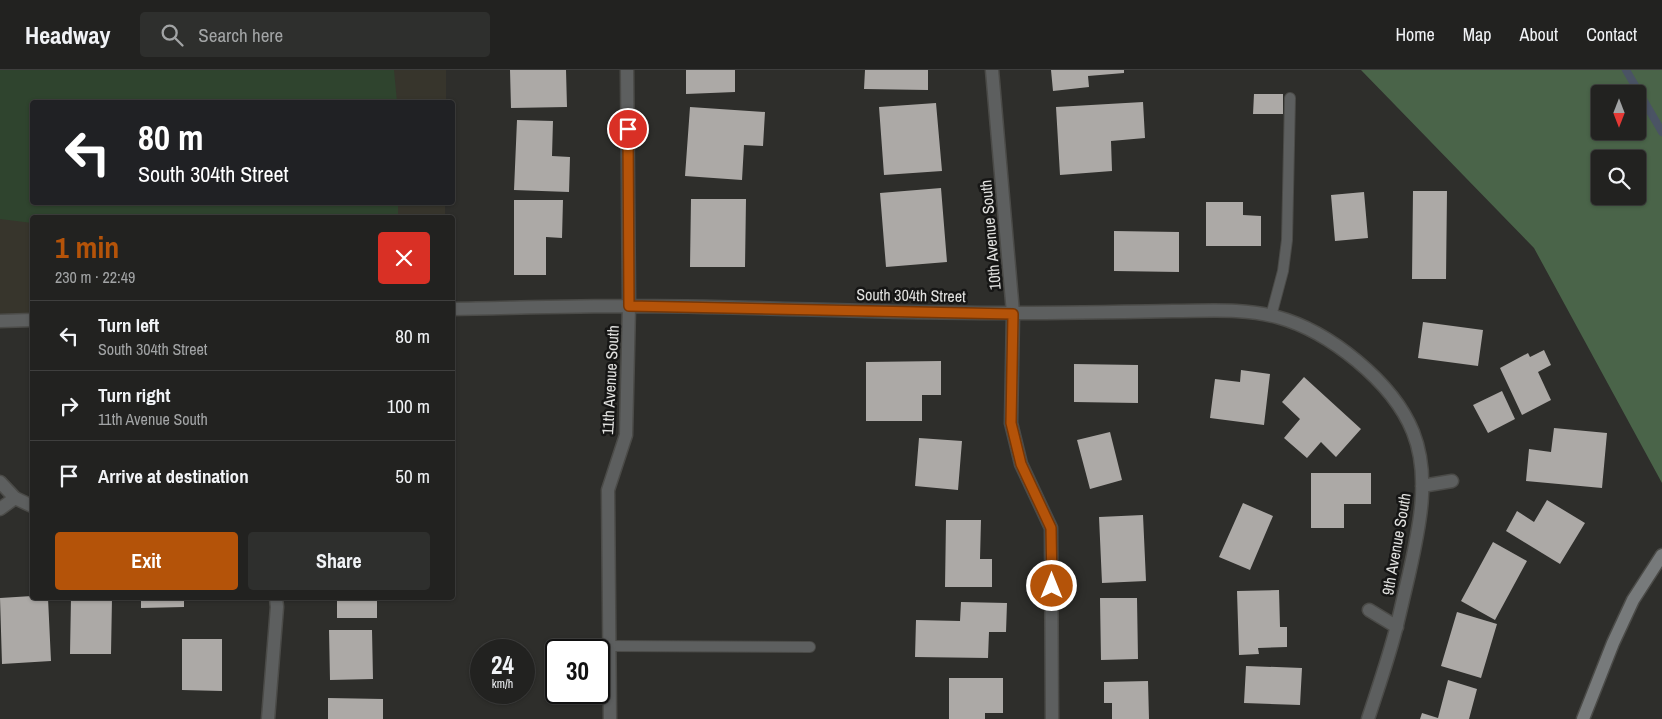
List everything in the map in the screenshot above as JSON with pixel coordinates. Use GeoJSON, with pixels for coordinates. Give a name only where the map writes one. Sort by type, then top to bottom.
{"type":"FeatureCollection","features":[{"type":"Feature","properties":{"kind":"main road"},"geometry":{"type":"LineString","coordinates":[[1583,719],[1613,643],[1633,600],[1662,555]]}},
{"type":"Feature","properties":{"kind":"street","name":"11th Avenue South"},"geometry":{"type":"LineString","coordinates":[[609,639],[608,490],[626,435],[629,306],[627,70]]}},
{"type":"Feature","properties":{"kind":"street","name":"10th Avenue South"},"geometry":{"type":"LineString","coordinates":[[992,70],[1013,314],[1011,423],[1021,464],[1051,528],[1052,719]]}},
{"type":"Feature","properties":{"kind":"street","name":"South 304th Street"},"geometry":{"type":"LineString","coordinates":[[455,309],[629,306],[1013,314],[1255,311],[1280,318],[1310,330],[1357,361]]}},
{"type":"Feature","properties":{"kind":"street"},"geometry":{"type":"LineString","coordinates":[[0,320],[30,320]]}},
{"type":"Feature","properties":{"kind":"street","name":"9th Avenue South"},"geometry":{"type":"LineString","coordinates":[[1357,361],[1373,374],[1394,398],[1413,430],[1422,465],[1419,522],[1397,627],[1368,719]]}},
{"type":"Feature","properties":{"kind":"street"},"geometry":{"type":"LineString","coordinates":[[0,482],[15,498],[30,505]]}},
{"type":"Feature","properties":{"kind":"street"},"geometry":{"type":"LineString","coordinates":[[1422,486],[1452,482]]}},
{"type":"Feature","properties":{"kind":"street"},"geometry":{"type":"LineString","coordinates":[[0,509],[15,498]]}},
{"type":"Feature","properties":{"kind":"street"},"geometry":{"type":"LineString","coordinates":[[268,719],[276,600]]}},
{"type":"Feature","properties":{"kind":"street"},"geometry":{"type":"LineString","coordinates":[[1369,610],[1397,627]]}},
{"type":"Feature","properties":{"kind":"street","name":"11th Avenue South"},"geometry":{"type":"LineString","coordinates":[[610,704],[610,719]]}},
{"type":"Feature","properties":{"kind":"lane"},"geometry":{"type":"LineString","coordinates":[[1271,316],[1283,271],[1287,240],[1290,98]]}},
{"type":"Feature","properties":{"kind":"lane"},"geometry":{"type":"LineString","coordinates":[[610,646],[810,647]]}},
{"type":"Feature","properties":{"kind":"shaded area"},"geometry":{"type":"Polygon","coordinates":[[[0,70],[446,70],[446,100],[30,100],[30,205],[445,205],[445,215],[30,215],[30,320],[0,321],[0,70]]]}},
{"type":"Feature","properties":{"kind":"green space"},"geometry":{"type":"Polygon","coordinates":[[[0,70],[394,70],[397,100],[30,100],[30,205],[398,205],[398,215],[30,215],[30,223],[0,219],[0,70]]]}},
{"type":"Feature","properties":{"kind":"green space"},"geometry":{"type":"Polygon","coordinates":[[[1361,70],[1662,70],[1662,483],[1534,248],[1361,70]]]}},
{"type":"Feature","properties":{"kind":"building"},"geometry":{"type":"Polygon","coordinates":[[[510,70],[566,70],[567,107],[511,108],[510,70]]]}},
{"type":"Feature","properties":{"kind":"building"},"geometry":{"type":"Polygon","coordinates":[[[686,70],[735,70],[735,92],[686,94],[686,70]]]}},
{"type":"Feature","properties":{"kind":"building"},"geometry":{"type":"Polygon","coordinates":[[[865,70],[928,70],[928,90],[864,89],[865,70]]]}},
{"type":"Feature","properties":{"kind":"building"},"geometry":{"type":"Polygon","coordinates":[[[1051,70],[1124,70],[1124,73],[1088,76],[1089,87],[1053,91],[1051,70]]]}},
{"type":"Feature","properties":{"kind":"building"},"geometry":{"type":"Polygon","coordinates":[[[1254,94],[1283,94],[1283,114],[1253,114],[1254,94]]]}},
{"type":"Feature","properties":{"kind":"building"},"geometry":{"type":"Polygon","coordinates":[[[1143,102],[1145,138],[1111,141],[1112,171],[1060,175],[1056,107],[1143,102]]]}},
{"type":"Feature","properties":{"kind":"building"},"geometry":{"type":"Polygon","coordinates":[[[936,103],[942,171],[884,175],[879,107],[936,103]]]}},
{"type":"Feature","properties":{"kind":"building"},"geometry":{"type":"Polygon","coordinates":[[[690,107],[765,112],[763,146],[744,145],[742,180],[685,176],[690,107]]]}},
{"type":"Feature","properties":{"kind":"building"},"geometry":{"type":"Polygon","coordinates":[[[517,120],[553,121],[552,156],[570,157],[569,192],[514,190],[517,120]]]}},
{"type":"Feature","properties":{"kind":"building"},"geometry":{"type":"Polygon","coordinates":[[[941,188],[947,262],[886,267],[880,193],[941,188]]]}},
{"type":"Feature","properties":{"kind":"building"},"geometry":{"type":"Polygon","coordinates":[[[1413,191],[1447,191],[1446,279],[1412,279],[1413,191]]]}},
{"type":"Feature","properties":{"kind":"building"},"geometry":{"type":"Polygon","coordinates":[[[1364,192],[1368,238],[1335,241],[1331,195],[1364,192]]]}},
{"type":"Feature","properties":{"kind":"building"},"geometry":{"type":"Polygon","coordinates":[[[691,199],[746,199],[745,267],[690,267],[691,199]]]}},
{"type":"Feature","properties":{"kind":"building"},"geometry":{"type":"Polygon","coordinates":[[[514,200],[563,200],[562,238],[546,237],[546,275],[514,275],[514,200]]]}},
{"type":"Feature","properties":{"kind":"building"},"geometry":{"type":"Polygon","coordinates":[[[1206,202],[1243,202],[1243,215],[1261,216],[1261,246],[1206,246],[1206,202]]]}},
{"type":"Feature","properties":{"kind":"building"},"geometry":{"type":"Polygon","coordinates":[[[1114,231],[1179,232],[1179,272],[1114,271],[1114,231]]]}},
{"type":"Feature","properties":{"kind":"building"},"geometry":{"type":"Polygon","coordinates":[[[1423,322],[1483,330],[1478,366],[1418,358],[1423,322]]]}},
{"type":"Feature","properties":{"kind":"building"},"geometry":{"type":"Polygon","coordinates":[[[1544,350],[1551,365],[1538,372],[1551,400],[1522,415],[1500,368],[1528,353],[1530,357],[1544,350]]]}},
{"type":"Feature","properties":{"kind":"building"},"geometry":{"type":"Polygon","coordinates":[[[941,361],[941,395],[922,395],[922,421],[866,421],[866,362],[941,361]]]}},
{"type":"Feature","properties":{"kind":"building"},"geometry":{"type":"Polygon","coordinates":[[[1074,364],[1138,365],[1138,403],[1074,402],[1074,364]]]}},
{"type":"Feature","properties":{"kind":"building"},"geometry":{"type":"Polygon","coordinates":[[[1241,370],[1270,374],[1264,425],[1210,418],[1215,379],[1240,382],[1241,370]]]}},
{"type":"Feature","properties":{"kind":"building"},"geometry":{"type":"Polygon","coordinates":[[[1304,377],[1361,429],[1336,457],[1321,442],[1307,458],[1284,438],[1300,419],[1282,402],[1304,377]]]}},
{"type":"Feature","properties":{"kind":"building"},"geometry":{"type":"Polygon","coordinates":[[[1502,391],[1515,419],[1488,433],[1473,405],[1502,391]]]}},
{"type":"Feature","properties":{"kind":"building"},"geometry":{"type":"Polygon","coordinates":[[[1554,428],[1607,433],[1602,488],[1526,481],[1529,449],[1551,452],[1554,428]]]}},
{"type":"Feature","properties":{"kind":"building"},"geometry":{"type":"Polygon","coordinates":[[[1110,432],[1122,480],[1090,489],[1077,440],[1110,432]]]}},
{"type":"Feature","properties":{"kind":"building"},"geometry":{"type":"Polygon","coordinates":[[[919,438],[962,441],[958,490],[915,486],[919,438]]]}},
{"type":"Feature","properties":{"kind":"building"},"geometry":{"type":"Polygon","coordinates":[[[1311,473],[1371,473],[1371,504],[1344,504],[1344,528],[1311,528],[1311,473]]]}},
{"type":"Feature","properties":{"kind":"building"},"geometry":{"type":"Polygon","coordinates":[[[1547,500],[1585,523],[1560,564],[1506,531],[1517,511],[1534,522],[1547,500]]]}},
{"type":"Feature","properties":{"kind":"building"},"geometry":{"type":"Polygon","coordinates":[[[1243,503],[1273,516],[1250,570],[1219,557],[1243,503]]]}},
{"type":"Feature","properties":{"kind":"building"},"geometry":{"type":"Polygon","coordinates":[[[1143,515],[1146,581],[1102,583],[1099,517],[1143,515]]]}},
{"type":"Feature","properties":{"kind":"building"},"geometry":{"type":"Polygon","coordinates":[[[946,520],[981,520],[980,559],[992,559],[992,587],[945,587],[946,520]]]}},
{"type":"Feature","properties":{"kind":"building"},"geometry":{"type":"Polygon","coordinates":[[[1493,542],[1527,561],[1495,620],[1461,601],[1493,542]]]}},
{"type":"Feature","properties":{"kind":"building"},"geometry":{"type":"Polygon","coordinates":[[[1279,590],[1280,627],[1287,627],[1287,647],[1258,648],[1259,654],[1239,655],[1237,591],[1279,590]]]}},
{"type":"Feature","properties":{"kind":"building"},"geometry":{"type":"Polygon","coordinates":[[[30,596],[30,600],[48,600],[51,661],[2,664],[0,598],[30,596]]]}},
{"type":"Feature","properties":{"kind":"building"},"geometry":{"type":"Polygon","coordinates":[[[1100,598],[1137,598],[1138,659],[1101,660],[1100,598]]]}},
{"type":"Feature","properties":{"kind":"building"},"geometry":{"type":"Polygon","coordinates":[[[71,600],[112,600],[111,654],[70,654],[71,600]]]}},
{"type":"Feature","properties":{"kind":"building"},"geometry":{"type":"Polygon","coordinates":[[[141,600],[184,600],[184,607],[141,608],[141,600]]]}},
{"type":"Feature","properties":{"kind":"building"},"geometry":{"type":"Polygon","coordinates":[[[337,600],[377,600],[377,618],[337,618],[337,600]]]}},
{"type":"Feature","properties":{"kind":"building"},"geometry":{"type":"Polygon","coordinates":[[[961,602],[1007,603],[1006,632],[989,632],[988,658],[915,657],[916,620],[960,621],[961,602]]]}},
{"type":"Feature","properties":{"kind":"building"},"geometry":{"type":"Polygon","coordinates":[[[1457,612],[1497,624],[1481,678],[1441,666],[1457,612]]]}},
{"type":"Feature","properties":{"kind":"building"},"geometry":{"type":"Polygon","coordinates":[[[329,630],[372,630],[373,679],[330,680],[329,630]]]}},
{"type":"Feature","properties":{"kind":"building"},"geometry":{"type":"Polygon","coordinates":[[[182,639],[222,639],[222,691],[182,690],[182,639]]]}},
{"type":"Feature","properties":{"kind":"building"},"geometry":{"type":"Polygon","coordinates":[[[1246,666],[1302,668],[1300,705],[1244,703],[1246,666]]]}},
{"type":"Feature","properties":{"kind":"building"},"geometry":{"type":"Polygon","coordinates":[[[949,678],[1003,678],[1003,713],[985,713],[985,719],[949,719],[949,678]]]}},
{"type":"Feature","properties":{"kind":"building"},"geometry":{"type":"Polygon","coordinates":[[[1448,680],[1477,689],[1469,719],[1420,719],[1422,713],[1438,718],[1448,680]]]}},
{"type":"Feature","properties":{"kind":"building"},"geometry":{"type":"Polygon","coordinates":[[[1148,681],[1149,719],[1112,719],[1112,703],[1104,703],[1104,682],[1148,681]]]}},
{"type":"Feature","properties":{"kind":"building"},"geometry":{"type":"Polygon","coordinates":[[[328,698],[383,699],[383,719],[328,719],[328,698]]]}},
{"type":"Feature","properties":{"kind":"waterway"},"geometry":{"type":"LineString","coordinates":[[1626,70],[1662,132]]}},
{"type":"Feature","properties":{"kind":"route"},"geometry":{"type":"LineString","coordinates":[[628,129],[629,306],[1013,314],[1011,423],[1021,464],[1051,528],[1052,586]]}}]}
